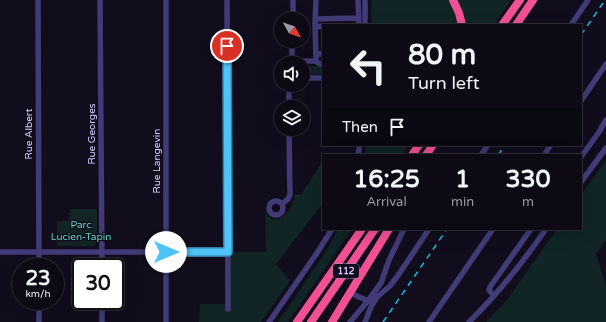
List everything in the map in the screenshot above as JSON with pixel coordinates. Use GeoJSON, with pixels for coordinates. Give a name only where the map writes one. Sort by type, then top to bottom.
{"type":"FeatureCollection","features":[{"type":"Feature","properties":{"kind":"highway"},"geometry":{"type":"LineString","coordinates":[[453,0],[462,24]]}},
{"type":"Feature","properties":{"kind":"highway"},"geometry":{"type":"LineString","coordinates":[[503,24],[520,0]]}},
{"type":"Feature","properties":{"kind":"highway"},"geometry":{"type":"LineString","coordinates":[[517,24],[533,0]]}},
{"type":"Feature","properties":{"kind":"highway","name":"112"},"geometry":{"type":"LineString","coordinates":[[297,322],[361,230]]}},
{"type":"Feature","properties":{"kind":"highway","name":"112"},"geometry":{"type":"LineString","coordinates":[[311,322],[374,230]]}},
{"type":"Feature","properties":{"kind":"highway"},"geometry":{"type":"LineString","coordinates":[[332,322],[388,230]]}},
{"type":"Feature","properties":{"kind":"street","name":"Rue Albert"},"geometry":{"type":"LineString","coordinates":[[38,0],[39,258]]}},
{"type":"Feature","properties":{"kind":"street","name":"Rue Georges"},"geometry":{"type":"LineString","coordinates":[[100,0],[102,258]]}},
{"type":"Feature","properties":{"kind":"street","name":"Rue Langevin"},"geometry":{"type":"LineString","coordinates":[[166,0],[166,322]]}},
{"type":"Feature","properties":{"kind":"street"},"geometry":{"type":"LineString","coordinates":[[227,0],[228,309]]}},
{"type":"Feature","properties":{"kind":"street"},"geometry":{"type":"LineString","coordinates":[[293,0],[293,12]]}},
{"type":"Feature","properties":{"kind":"street"},"geometry":{"type":"LineString","coordinates":[[316,0],[316,61]]}},
{"type":"Feature","properties":{"kind":"street"},"geometry":{"type":"LineString","coordinates":[[358,0],[359,24]]}},
{"type":"Feature","properties":{"kind":"street"},"geometry":{"type":"LineString","coordinates":[[365,0],[365,24]]}},
{"type":"Feature","properties":{"kind":"street"},"geometry":{"type":"LineString","coordinates":[[572,24],[588,0]]}},
{"type":"Feature","properties":{"kind":"street"},"geometry":{"type":"LineString","coordinates":[[315,18],[358,18]]}},
{"type":"Feature","properties":{"kind":"street"},"geometry":{"type":"LineString","coordinates":[[315,27],[322,26]]}},
{"type":"Feature","properties":{"kind":"street"},"geometry":{"type":"LineString","coordinates":[[292,48],[292,61],[316,61],[322,65]]}},
{"type":"Feature","properties":{"kind":"street"},"geometry":{"type":"LineString","coordinates":[[316,54],[322,54]]}},
{"type":"Feature","properties":{"kind":"street"},"geometry":{"type":"LineString","coordinates":[[582,100],[606,64]]}},
{"type":"Feature","properties":{"kind":"street"},"geometry":{"type":"LineString","coordinates":[[310,78],[322,78]]}},
{"type":"Feature","properties":{"kind":"street"},"geometry":{"type":"LineString","coordinates":[[582,156],[606,120]]}},
{"type":"Feature","properties":{"kind":"street"},"geometry":{"type":"LineString","coordinates":[[282,204],[290,195],[289,136]]}},
{"type":"Feature","properties":{"kind":"street"},"geometry":{"type":"LineString","coordinates":[[582,181],[606,148]]}},
{"type":"Feature","properties":{"kind":"street"},"geometry":{"type":"LineString","coordinates":[[270,322],[331,230]]}},
{"type":"Feature","properties":{"kind":"street"},"geometry":{"type":"LineString","coordinates":[[365,322],[371,302],[381,283],[389,260],[404,230]]}},
{"type":"Feature","properties":{"kind":"street"},"geometry":{"type":"LineString","coordinates":[[428,322],[492,230]]}},
{"type":"Feature","properties":{"kind":"street"},"geometry":{"type":"LineString","coordinates":[[494,296],[489,290],[490,287],[530,230]]}},
{"type":"Feature","properties":{"kind":"street"},"geometry":{"type":"LineString","coordinates":[[469,322],[494,296],[520,265],[545,230]]}},
{"type":"Feature","properties":{"kind":"street"},"geometry":{"type":"LineString","coordinates":[[350,322],[390,286],[427,231]]}},
{"type":"Feature","properties":{"kind":"street"},"geometry":{"type":"LineString","coordinates":[[0,252],[228,252]]}},
{"type":"Feature","properties":{"kind":"street"},"geometry":{"type":"LineString","coordinates":[[350,292],[371,302]]}},
{"type":"Feature","properties":{"kind":"street"},"geometry":{"type":"LineString","coordinates":[[39,310],[39,322]]}},
{"type":"Feature","properties":{"kind":"street"},"geometry":{"type":"LineString","coordinates":[[102,310],[102,322]]}},
{"type":"Feature","properties":{"kind":"green space"},"geometry":{"type":"Polygon","coordinates":[[[372,0],[449,0],[459,24],[371,24],[372,0]]]}},
{"type":"Feature","properties":{"kind":"green space"},"geometry":{"type":"Polygon","coordinates":[[[456,0],[511,0],[495,24],[464,24],[456,0]]]}},
{"type":"Feature","properties":{"kind":"green space"},"geometry":{"type":"Polygon","coordinates":[[[310,66],[322,66],[322,74],[310,75],[310,66]]]}},
{"type":"Feature","properties":{"kind":"green space"},"geometry":{"type":"Polygon","coordinates":[[[366,146],[407,146],[403,154],[365,154],[366,146]]]}},
{"type":"Feature","properties":{"kind":"green space"},"geometry":{"type":"Polygon","coordinates":[[[606,160],[606,239],[596,254],[606,286],[606,322],[486,322],[507,300],[556,230],[582,230],[582,194],[606,160]]]}},
{"type":"Feature","properties":{"kind":"green space"},"geometry":{"type":"Polygon","coordinates":[[[322,162],[322,204],[276,264],[290,281],[261,322],[199,322],[200,304],[228,304],[228,252],[266,252],[265,210],[271,218],[279,219],[290,209],[294,201],[294,195],[302,194],[322,162]]]}},
{"type":"Feature","properties":{"kind":"green space","name":"Parc Lucien-Tapin"},"geometry":{"type":"Polygon","coordinates":[[[70,209],[97,209],[97,242],[95,245],[57,246],[57,221],[69,221],[70,209]]]}},
{"type":"Feature","properties":{"kind":"green space"},"geometry":{"type":"Polygon","coordinates":[[[338,230],[351,230],[288,322],[278,322],[321,259],[338,230]]]}},
{"type":"Feature","properties":{"kind":"railway"},"geometry":{"type":"LineString","coordinates":[[582,34],[605,0]]}},
{"type":"Feature","properties":{"kind":"railway"},"geometry":{"type":"LineString","coordinates":[[499,154],[504,146]]}},
{"type":"Feature","properties":{"kind":"railway"},"geometry":{"type":"LineString","coordinates":[[383,322],[446,230]]}},
{"type":"Feature","properties":{"kind":"route"},"geometry":{"type":"LineString","coordinates":[[166,252],[228,252],[227,46]]}}]}
